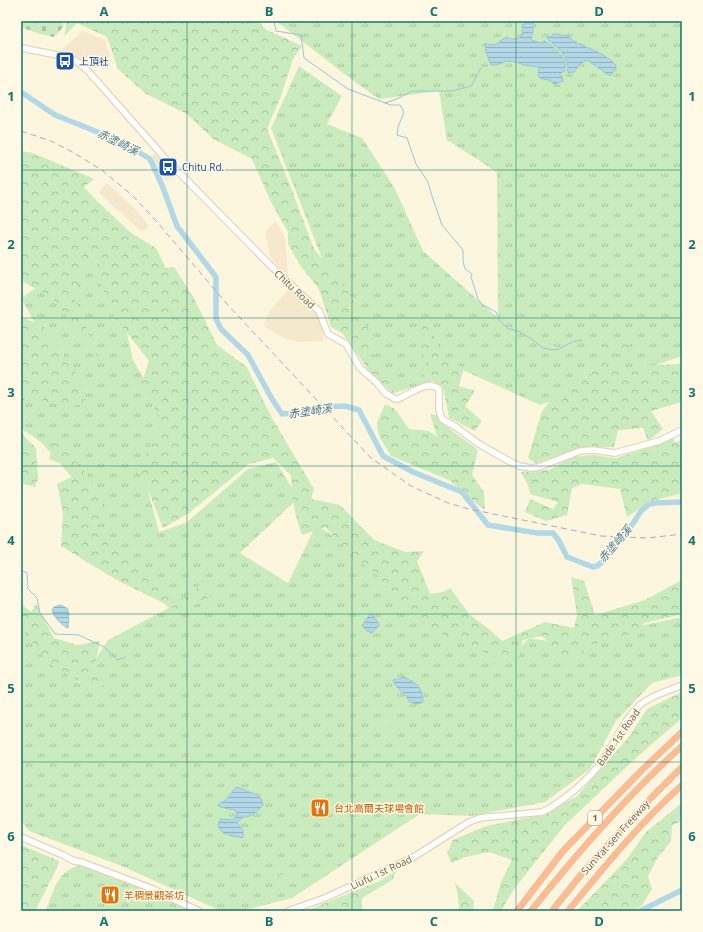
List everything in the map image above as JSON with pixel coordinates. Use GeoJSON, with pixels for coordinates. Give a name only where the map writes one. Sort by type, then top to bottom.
{"type":"FeatureCollection","features":[{"type":"Feature","properties":{"kind":"highway","name":"1"},"geometry":{"type":"LineString","coordinates":[[517,911],[563,851],[643,769],[682,732]]}},
{"type":"Feature","properties":{"kind":"highway","name":"Sun Yat-sen Freeway"},"geometry":{"type":"LineString","coordinates":[[531,911],[597,832],[639,787],[682,746]]}},
{"type":"Feature","properties":{"kind":"highway","name":"Sun Yat-sen Freeway"},"geometry":{"type":"LineString","coordinates":[[552,911],[584,871],[651,798],[682,767]]}},
{"type":"Feature","properties":{"kind":"highway"},"geometry":{"type":"LineString","coordinates":[[568,911],[607,863],[662,803],[682,785]]}},
{"type":"Feature","properties":{"kind":"street","name":"Chitu Road"},"geometry":{"type":"LineString","coordinates":[[21,48],[68,57],[79,63],[88,71],[164,157],[270,266],[319,311],[328,334],[346,344],[360,368],[390,396],[398,399],[418,389],[436,386],[439,389],[439,410],[442,419],[456,427],[479,444],[507,460],[519,466],[531,468],[539,467],[580,451],[593,450],[614,453],[659,441],[682,430]]}},
{"type":"Feature","properties":{"kind":"street","name":"Bade 1st Road"},"geometry":{"type":"LineString","coordinates":[[469,822],[480,818],[542,812],[552,806],[594,772],[634,711],[650,699],[682,685]]}},
{"type":"Feature","properties":{"kind":"street","name":"Liufu 1st Road"},"geometry":{"type":"LineString","coordinates":[[288,911],[325,898],[412,858],[469,822]]}},
{"type":"Feature","properties":{"kind":"street"},"geometry":{"type":"LineString","coordinates":[[21,837],[74,861],[81,862],[143,884],[199,911]]}},
{"type":"Feature","properties":{"kind":"shaded area"},"geometry":{"type":"Polygon","coordinates":[[[83,31],[106,41],[110,57],[91,66],[60,51],[83,31]]]}},
{"type":"Feature","properties":{"kind":"shaded area"},"geometry":{"type":"Polygon","coordinates":[[[155,153],[176,176],[165,181],[151,157],[155,153]]]}},
{"type":"Feature","properties":{"kind":"shaded area"},"geometry":{"type":"Polygon","coordinates":[[[107,183],[136,210],[149,226],[142,232],[99,193],[107,183]]]}},
{"type":"Feature","properties":{"kind":"shaded area"},"geometry":{"type":"Polygon","coordinates":[[[276,221],[285,238],[288,277],[270,257],[265,232],[276,221]]]}},
{"type":"Feature","properties":{"kind":"shaded area"},"geometry":{"type":"Polygon","coordinates":[[[289,289],[316,313],[321,321],[324,341],[298,342],[283,338],[264,326],[266,317],[289,289]]]}},
{"type":"Feature","properties":{"kind":"green space"},"geometry":{"type":"Polygon","coordinates":[[[21,21],[61,21],[64,26],[54,37],[21,27],[21,21]]]}},
{"type":"Feature","properties":{"kind":"green space"},"geometry":{"type":"Polygon","coordinates":[[[66,21],[259,21],[265,29],[302,46],[293,59],[281,96],[267,129],[314,249],[347,290],[371,335],[373,356],[389,372],[393,384],[393,394],[369,371],[343,334],[331,327],[319,289],[300,265],[288,244],[288,232],[271,202],[252,159],[213,139],[187,114],[146,94],[118,69],[107,37],[77,23],[64,36],[66,21]]]}},
{"type":"Feature","properties":{"kind":"green space"},"geometry":{"type":"Polygon","coordinates":[[[276,21],[682,21],[682,356],[540,405],[465,371],[394,393],[378,378],[329,276],[271,128],[299,66],[342,96],[327,124],[362,138],[394,187],[423,251],[498,318],[497,172],[447,140],[439,91],[379,99],[276,21]]]}},
{"type":"Feature","properties":{"kind":"green space"},"geometry":{"type":"Polygon","coordinates":[[[21,151],[33,153],[94,179],[84,187],[131,233],[156,248],[166,268],[174,267],[194,298],[217,345],[246,366],[272,418],[314,489],[311,499],[340,505],[374,540],[405,552],[424,551],[417,561],[430,594],[443,592],[450,588],[470,615],[502,641],[545,622],[574,628],[577,615],[571,577],[584,581],[595,615],[645,600],[680,581],[682,577],[682,614],[645,623],[628,635],[584,647],[583,661],[563,656],[542,636],[523,640],[519,655],[514,659],[496,657],[416,621],[377,575],[349,553],[325,527],[302,535],[294,505],[291,475],[273,458],[249,464],[189,513],[163,528],[139,467],[162,421],[141,385],[149,361],[113,315],[100,282],[99,259],[90,257],[83,267],[75,300],[94,347],[107,358],[101,361],[52,297],[21,281],[21,151]]]}},
{"type":"Feature","properties":{"kind":"green space"},"geometry":{"type":"Polygon","coordinates":[[[94,249],[112,267],[133,360],[168,419],[142,469],[159,532],[186,523],[248,469],[276,462],[298,498],[240,553],[288,583],[316,525],[514,655],[529,638],[559,643],[682,617],[682,675],[652,683],[616,721],[590,769],[545,802],[471,816],[420,814],[292,898],[241,911],[221,911],[122,866],[29,831],[21,820],[21,620],[80,683],[108,640],[169,608],[84,526],[93,501],[42,443],[21,428],[21,395],[80,405],[21,298],[94,249]]]}},
{"type":"Feature","properties":{"kind":"green space"},"geometry":{"type":"Polygon","coordinates":[[[21,317],[43,326],[77,375],[86,404],[71,406],[25,397],[21,418],[21,317]]]}},
{"type":"Feature","properties":{"kind":"green space"},"geometry":{"type":"Polygon","coordinates":[[[424,321],[430,325],[444,362],[464,367],[459,386],[475,391],[465,406],[482,421],[475,431],[449,418],[443,387],[423,376],[426,362],[418,338],[424,321]]]}},
{"type":"Feature","properties":{"kind":"green space"},"geometry":{"type":"Polygon","coordinates":[[[631,336],[628,348],[604,363],[611,372],[636,366],[679,364],[682,360],[682,402],[651,411],[663,429],[648,441],[643,428],[618,430],[614,447],[585,447],[536,463],[528,458],[542,411],[556,394],[590,377],[605,345],[631,336]]]}},
{"type":"Feature","properties":{"kind":"green space"},"geometry":{"type":"Polygon","coordinates":[[[385,404],[395,409],[409,429],[428,431],[437,436],[430,414],[437,415],[442,423],[478,450],[472,475],[484,492],[485,510],[449,480],[391,456],[379,436],[377,423],[385,404]]]}},
{"type":"Feature","properties":{"kind":"green space"},"geometry":{"type":"Polygon","coordinates":[[[21,427],[23,435],[36,448],[38,479],[35,487],[21,483],[21,427]]]}},
{"type":"Feature","properties":{"kind":"green space"},"geometry":{"type":"Polygon","coordinates":[[[55,437],[62,438],[76,462],[92,481],[103,505],[97,527],[149,577],[179,600],[194,592],[203,580],[213,595],[185,610],[177,610],[115,579],[61,546],[63,513],[57,484],[76,475],[70,467],[49,459],[55,437]]]}},
{"type":"Feature","properties":{"kind":"green space"},"geometry":{"type":"Polygon","coordinates":[[[674,437],[674,442],[682,441],[682,493],[649,502],[627,517],[620,489],[582,484],[572,488],[567,515],[546,521],[525,512],[530,499],[553,509],[558,502],[530,494],[528,485],[521,472],[549,470],[572,457],[593,455],[616,458],[659,444],[674,437]]]}},
{"type":"Feature","properties":{"kind":"green space"},"geometry":{"type":"Polygon","coordinates":[[[21,604],[31,612],[36,604],[54,638],[77,645],[100,641],[93,674],[109,682],[95,690],[49,664],[21,628],[21,604]]]}},
{"type":"Feature","properties":{"kind":"green space"},"geometry":{"type":"Polygon","coordinates":[[[682,692],[682,718],[637,757],[564,826],[514,889],[501,911],[491,911],[494,907],[501,882],[512,860],[489,852],[466,857],[451,863],[447,853],[453,840],[486,826],[536,816],[576,797],[628,738],[647,709],[682,692]]]}},
{"type":"Feature","properties":{"kind":"green space"},"geometry":{"type":"Polygon","coordinates":[[[389,715],[396,718],[396,726],[390,727],[380,725],[378,723],[377,721],[381,717],[389,715]]]}},
{"type":"Feature","properties":{"kind":"green space"},"geometry":{"type":"Polygon","coordinates":[[[682,803],[682,821],[672,825],[671,841],[658,857],[648,876],[652,889],[642,905],[634,911],[577,911],[627,859],[646,832],[682,803]]]}},
{"type":"Feature","properties":{"kind":"green space"},"geometry":{"type":"Polygon","coordinates":[[[21,845],[59,861],[58,866],[35,911],[21,911],[21,845]]]}},
{"type":"Feature","properties":{"kind":"green space","name":"羊稠景觀茶坊"},"geometry":{"type":"Polygon","coordinates":[[[83,865],[147,888],[192,911],[45,911],[54,889],[62,876],[74,867],[83,865]]]}},
{"type":"Feature","properties":{"kind":"green space"},"geometry":{"type":"Polygon","coordinates":[[[397,870],[392,880],[362,898],[362,911],[305,911],[380,881],[397,870]]]}},
{"type":"Feature","properties":{"kind":"green space"},"geometry":{"type":"Polygon","coordinates":[[[284,874],[289,877],[290,881],[287,886],[276,889],[274,884],[280,875],[284,874]]]}},
{"type":"Feature","properties":{"kind":"green space"},"geometry":{"type":"Polygon","coordinates":[[[455,883],[474,901],[473,911],[459,911],[455,883]]]}},
{"type":"Feature","properties":{"kind":"water"},"geometry":{"type":"Polygon","coordinates":[[[527,23],[534,24],[531,40],[541,43],[545,41],[560,53],[565,66],[565,71],[559,74],[562,76],[563,81],[554,84],[549,80],[542,79],[538,76],[539,67],[508,61],[491,65],[486,52],[485,44],[495,45],[506,37],[513,39],[519,38],[523,35],[522,25],[527,23]]]}},
{"type":"Feature","properties":{"kind":"water"},"geometry":{"type":"Polygon","coordinates":[[[553,34],[564,36],[568,35],[576,42],[609,59],[616,65],[616,69],[610,76],[587,60],[580,64],[574,72],[568,73],[565,57],[556,46],[547,39],[547,37],[551,37],[553,34]]]}},
{"type":"Feature","properties":{"kind":"water"},"geometry":{"type":"Polygon","coordinates":[[[60,605],[67,608],[69,614],[68,628],[56,618],[52,610],[54,607],[60,605]]]}},
{"type":"Feature","properties":{"kind":"water"},"geometry":{"type":"Polygon","coordinates":[[[371,613],[379,624],[379,626],[372,633],[364,628],[364,622],[371,613]]]}},
{"type":"Feature","properties":{"kind":"water"},"geometry":{"type":"Polygon","coordinates":[[[404,677],[418,686],[422,693],[423,702],[418,704],[410,702],[393,680],[404,677]]]}},
{"type":"Feature","properties":{"kind":"water"},"geometry":{"type":"Polygon","coordinates":[[[237,787],[257,795],[261,799],[263,805],[254,814],[243,817],[237,823],[242,830],[243,838],[226,834],[219,829],[220,819],[228,820],[238,815],[234,810],[220,807],[219,805],[237,787]]]}},
{"type":"Feature","properties":{"kind":"waterway"},"geometry":{"type":"LineString","coordinates":[[274,21],[276,31],[301,35],[304,58],[348,89],[385,103],[397,99],[412,91],[452,91],[471,86],[481,68]]}},
{"type":"Feature","properties":{"kind":"waterway","name":"赤塗崎溪"},"geometry":{"type":"LineString","coordinates":[[21,92],[55,115],[120,141],[150,159],[162,185],[177,226],[216,277],[216,319],[221,329],[248,355],[282,414],[309,412],[324,407],[345,406],[359,410],[383,456],[413,472],[462,492],[488,525],[537,533],[553,533],[567,557],[593,567],[602,562],[632,525],[641,511],[648,505],[654,503],[682,502]]}},
{"type":"Feature","properties":{"kind":"waterway"},"geometry":{"type":"LineString","coordinates":[[385,103],[400,105],[404,112],[398,127],[397,135],[407,138],[416,164],[428,182],[442,225],[463,250],[465,269],[472,274],[471,277],[478,299],[483,305],[496,312],[499,320],[507,328],[520,332],[543,348],[552,350],[559,349],[572,342],[582,340]]}},
{"type":"Feature","properties":{"kind":"waterway"},"geometry":{"type":"LineString","coordinates":[[21,570],[27,573],[28,589],[37,598],[40,613],[55,634],[79,635],[104,647],[118,660],[125,657]]}},
{"type":"Feature","properties":{"kind":"waterway"},"geometry":{"type":"LineString","coordinates":[[640,911],[682,890]]}},
{"type":"Feature","properties":{"kind":"railway"},"geometry":{"type":"LineString","coordinates":[[21,131],[51,141],[76,154],[103,171],[133,196],[227,304],[371,458],[411,486],[448,503],[469,509],[601,536],[648,538],[682,534]]}},
{"type":"Feature","properties":{"kind":"place","name":"上頂社"},"geometry":{"type":"Point","coordinates":[65,61]}},
{"type":"Feature","properties":{"kind":"place","name":"Chitu Rd."},"geometry":{"type":"Point","coordinates":[168,167]}},
{"type":"Feature","properties":{"kind":"place","name":"台北高爾夫球場會館"},"geometry":{"type":"Point","coordinates":[320,808]}},
{"type":"Feature","properties":{"kind":"place","name":"羊稠景觀茶坊"},"geometry":{"type":"Point","coordinates":[110,895]}}]}
